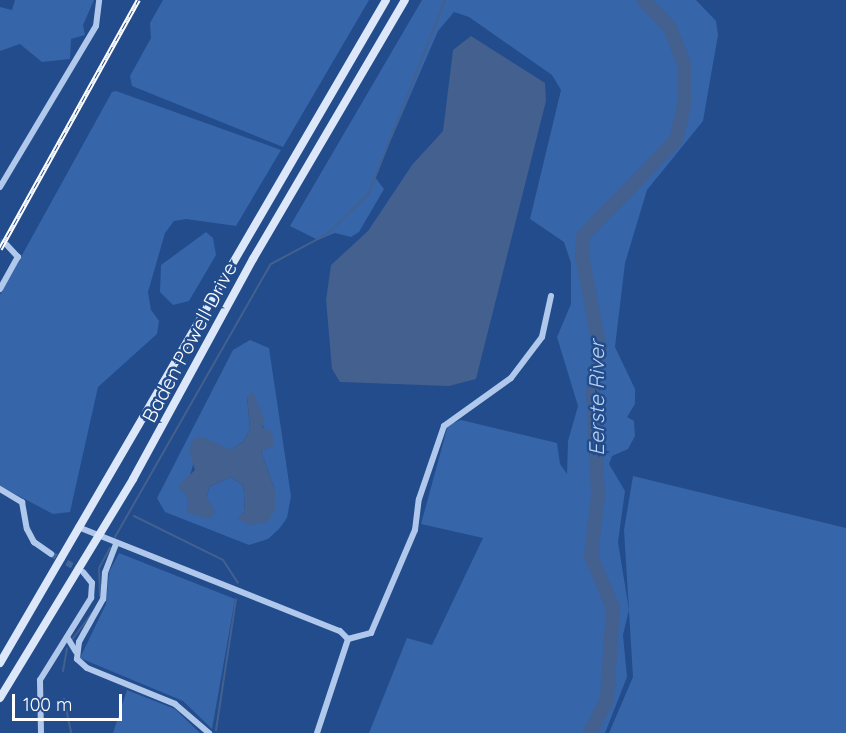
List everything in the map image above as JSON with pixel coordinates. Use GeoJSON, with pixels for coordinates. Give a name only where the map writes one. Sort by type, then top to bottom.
{"type":"FeatureCollection","features":[{"type":"Feature","properties":{"kind":"main road","name":"Baden Powell Drive"},"geometry":{"type":"LineString","coordinates":[[0,663],[386,0]]}},
{"type":"Feature","properties":{"kind":"main road","name":"Baden Powell Drive"},"geometry":{"type":"LineString","coordinates":[[0,698],[405,0]]}},
{"type":"Feature","properties":{"kind":"street"},"geometry":{"type":"LineString","coordinates":[[0,187],[96,26],[99,0]]}},
{"type":"Feature","properties":{"kind":"street"},"geometry":{"type":"LineString","coordinates":[[0,289],[18,257],[7,245]]}},
{"type":"Feature","properties":{"kind":"street"},"geometry":{"type":"LineString","coordinates":[[348,639],[370,633],[379,620],[416,531],[419,499],[444,426],[512,378],[542,337],[552,296]]}},
{"type":"Feature","properties":{"kind":"street"},"geometry":{"type":"LineString","coordinates":[[0,489],[22,502],[27,529],[34,542],[51,554]]}},
{"type":"Feature","properties":{"kind":"street"},"geometry":{"type":"LineString","coordinates":[[78,527],[340,631],[348,639]]}},
{"type":"Feature","properties":{"kind":"street"},"geometry":{"type":"LineString","coordinates":[[76,652],[103,599],[105,573],[116,544]]}},
{"type":"Feature","properties":{"kind":"street"},"geometry":{"type":"LineString","coordinates":[[41,733],[39,680],[91,598],[92,583],[83,572]]}},
{"type":"Feature","properties":{"kind":"street"},"geometry":{"type":"LineString","coordinates":[[67,637],[87,668],[175,704],[209,733]]}},
{"type":"Feature","properties":{"kind":"street"},"geometry":{"type":"LineString","coordinates":[[317,733],[348,639]]}},
{"type":"Feature","properties":{"kind":"shaded area"},"geometry":{"type":"Polygon","coordinates":[[[15,0],[94,0],[83,25],[85,35],[71,39],[70,59],[42,62],[20,44],[0,51],[0,7],[12,10],[15,0]]]}},
{"type":"Feature","properties":{"kind":"shaded area"},"geometry":{"type":"Polygon","coordinates":[[[163,0],[369,0],[283,147],[132,86],[130,76],[151,38],[150,23],[163,0]]]}},
{"type":"Feature","properties":{"kind":"shaded area"},"geometry":{"type":"Polygon","coordinates":[[[422,0],[696,0],[716,21],[718,35],[703,121],[647,190],[625,263],[615,347],[635,389],[635,404],[627,417],[634,421],[635,436],[628,449],[612,456],[609,464],[625,491],[618,542],[629,610],[623,635],[627,677],[605,733],[369,733],[407,638],[432,645],[483,538],[421,524],[448,425],[461,420],[557,443],[560,464],[567,474],[568,441],[578,406],[557,337],[571,304],[571,263],[564,242],[530,219],[561,90],[552,75],[469,17],[454,12],[438,31],[375,177],[384,189],[359,232],[351,237],[335,233],[318,240],[290,226],[422,0]]]}},
{"type":"Feature","properties":{"kind":"shaded area"},"geometry":{"type":"Polygon","coordinates":[[[471,36],[545,83],[546,101],[476,379],[449,386],[340,382],[332,369],[326,300],[331,265],[368,231],[412,165],[443,131],[453,50],[471,36]]]}},
{"type":"Feature","properties":{"kind":"shaded area"},"geometry":{"type":"Polygon","coordinates":[[[116,91],[281,150],[236,226],[186,219],[174,221],[165,233],[148,292],[151,310],[159,321],[157,334],[98,387],[70,512],[53,514],[0,486],[0,295],[112,92],[116,91]]]}},
{"type":"Feature","properties":{"kind":"shaded area"},"geometry":{"type":"Polygon","coordinates":[[[206,232],[213,238],[216,255],[189,301],[173,305],[160,292],[161,265],[206,232]]]}},
{"type":"Feature","properties":{"kind":"shaded area"},"geometry":{"type":"Polygon","coordinates":[[[250,340],[269,348],[291,496],[287,518],[279,529],[268,539],[249,545],[165,512],[157,498],[233,350],[250,340]],[[247,396],[250,429],[243,442],[230,450],[217,447],[195,459],[185,491],[189,500],[207,498],[209,487],[230,477],[242,484],[245,494],[244,512],[237,520],[275,490],[261,451],[273,445],[247,396]]]}},
{"type":"Feature","properties":{"kind":"shaded area"},"geometry":{"type":"Polygon","coordinates":[[[253,392],[265,421],[262,427],[272,432],[274,446],[261,451],[275,490],[275,508],[268,522],[249,525],[237,519],[244,512],[245,494],[242,484],[230,477],[209,487],[207,498],[216,512],[208,519],[186,512],[189,500],[178,486],[195,470],[189,450],[192,440],[201,436],[230,450],[243,442],[250,429],[247,396],[253,392]]]}},
{"type":"Feature","properties":{"kind":"shaded area"},"geometry":{"type":"Polygon","coordinates":[[[633,476],[846,528],[846,733],[609,733],[633,677],[624,530],[633,476]]]}},
{"type":"Feature","properties":{"kind":"shaded area"},"geometry":{"type":"Polygon","coordinates":[[[119,553],[235,599],[212,729],[183,701],[80,658],[106,604],[109,572],[119,553]]]}},
{"type":"Feature","properties":{"kind":"shaded area"},"geometry":{"type":"Polygon","coordinates":[[[127,690],[175,709],[200,733],[113,733],[127,690]]]}},
{"type":"Feature","properties":{"kind":"waterway"},"geometry":{"type":"LineString","coordinates":[[115,537],[271,264],[327,234],[369,193],[445,0]]}},
{"type":"Feature","properties":{"kind":"waterway","name":"Eerste River"},"geometry":{"type":"LineString","coordinates":[[590,733],[607,700],[613,608],[591,556],[598,495],[593,390],[600,350],[582,255],[583,236],[676,140],[684,106],[684,64],[670,28],[644,0]]}},
{"type":"Feature","properties":{"kind":"waterway"},"geometry":{"type":"LineString","coordinates":[[134,516],[223,560],[238,583]]}},
{"type":"Feature","properties":{"kind":"waterway"},"geometry":{"type":"LineString","coordinates":[[100,596],[99,568],[110,548]]}},
{"type":"Feature","properties":{"kind":"waterway"},"geometry":{"type":"LineString","coordinates":[[216,730],[236,600]]}},
{"type":"Feature","properties":{"kind":"waterway"},"geometry":{"type":"LineString","coordinates":[[71,641],[93,612]]}},
{"type":"Feature","properties":{"kind":"waterway"},"geometry":{"type":"LineString","coordinates":[[63,671],[67,648]]}},
{"type":"Feature","properties":{"kind":"waterway"},"geometry":{"type":"LineString","coordinates":[[64,699],[71,733]]}},
{"type":"Feature","properties":{"kind":"tunnel"},"geometry":{"type":"LineString","coordinates":[[0,241],[7,245]]}},
{"type":"Feature","properties":{"kind":"tunnel"},"geometry":{"type":"LineString","coordinates":[[51,554],[80,570]]}},
{"type":"Feature","properties":{"kind":"railway"},"geometry":{"type":"LineString","coordinates":[[0,249],[138,0]]}}]}
